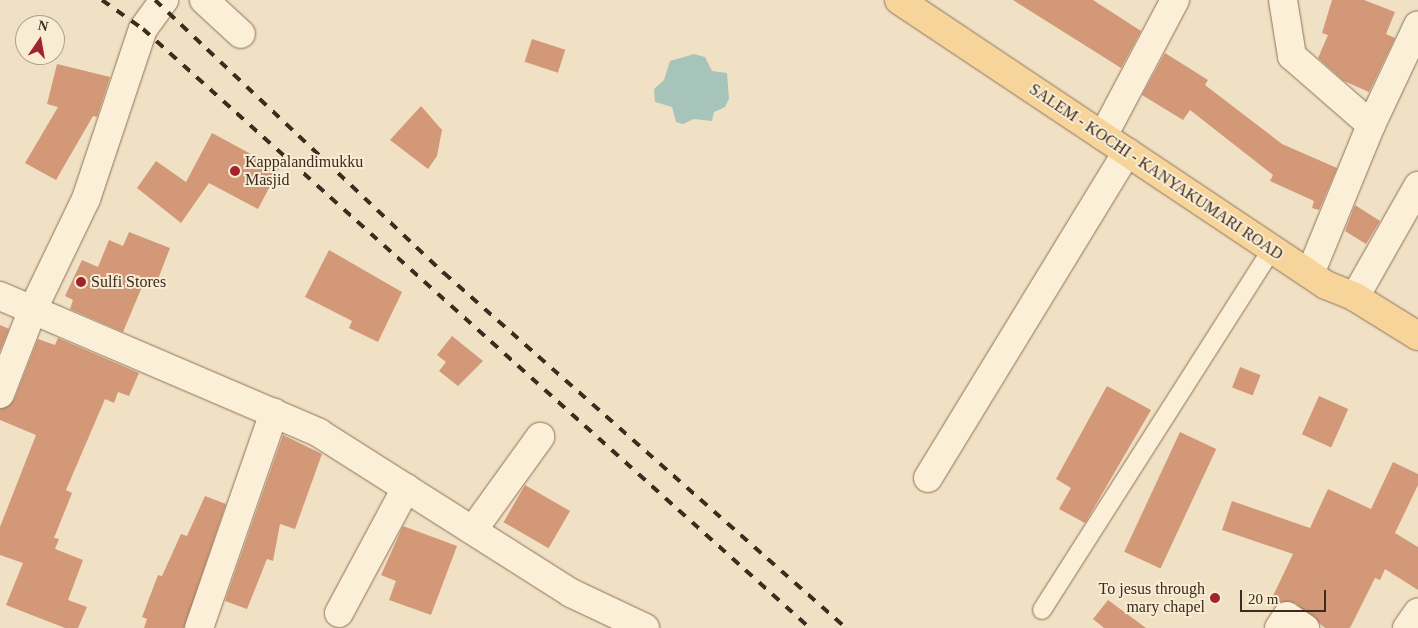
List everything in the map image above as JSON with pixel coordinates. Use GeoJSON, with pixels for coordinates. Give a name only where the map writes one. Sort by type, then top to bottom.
{"type":"FeatureCollection","features":[{"type":"Feature","properties":{"kind":"main road","name":"SALEM - KOCHI - KANYAKUMARI ROAD"},"geometry":{"type":"LineString","coordinates":[[899,0],[1310,274],[1355,297],[1418,336]]}},
{"type":"Feature","properties":{"kind":"street"},"geometry":{"type":"LineString","coordinates":[[0,394],[33,309],[86,199],[142,28],[164,0]]}},
{"type":"Feature","properties":{"kind":"street"},"geometry":{"type":"LineString","coordinates":[[204,0],[241,34]]}},
{"type":"Feature","properties":{"kind":"street"},"geometry":{"type":"LineString","coordinates":[[1103,136],[1175,0]]}},
{"type":"Feature","properties":{"kind":"street"},"geometry":{"type":"LineString","coordinates":[[1283,0],[1292,56],[1371,125]]}},
{"type":"Feature","properties":{"kind":"street"},"geometry":{"type":"LineString","coordinates":[[1310,274],[1371,125],[1418,25]]}},
{"type":"Feature","properties":{"kind":"street"},"geometry":{"type":"LineString","coordinates":[[928,478],[1127,152]]}},
{"type":"Feature","properties":{"kind":"street"},"geometry":{"type":"LineString","coordinates":[[1355,297],[1418,186]]}},
{"type":"Feature","properties":{"kind":"street"},"geometry":{"type":"LineString","coordinates":[[0,296],[319,433],[571,593],[644,628]]}},
{"type":"Feature","properties":{"kind":"street"},"geometry":{"type":"LineString","coordinates":[[199,628],[274,413]]}},
{"type":"Feature","properties":{"kind":"street"},"geometry":{"type":"LineString","coordinates":[[472,530],[540,437]]}},
{"type":"Feature","properties":{"kind":"street"},"geometry":{"type":"LineString","coordinates":[[339,613],[406,488]]}},
{"type":"Feature","properties":{"kind":"street"},"geometry":{"type":"LineString","coordinates":[[1408,628],[1418,612]]}},
{"type":"Feature","properties":{"kind":"street"},"geometry":{"type":"LineString","coordinates":[[1279,628],[1286,616],[1305,628]]}},
{"type":"Feature","properties":{"kind":"lane"},"geometry":{"type":"LineString","coordinates":[[1042,610],[1272,249]]}},
{"type":"Feature","properties":{"kind":"water"},"geometry":{"type":"Polygon","coordinates":[[[694,54],[705,57],[712,71],[727,73],[729,99],[725,107],[714,112],[712,121],[694,119],[683,124],[676,122],[672,107],[655,102],[654,89],[664,80],[670,61],[694,54]]]}},
{"type":"Feature","properties":{"kind":"building"},"geometry":{"type":"Polygon","coordinates":[[[1013,0],[1093,0],[1141,31],[1121,68],[1013,0]]]}},
{"type":"Feature","properties":{"kind":"building"},"geometry":{"type":"Polygon","coordinates":[[[1332,0],[1364,0],[1395,12],[1386,34],[1395,38],[1369,92],[1344,81],[1318,58],[1328,35],[1322,33],[1332,0]]]}},
{"type":"Feature","properties":{"kind":"building"},"geometry":{"type":"Polygon","coordinates":[[[532,39],[565,50],[558,73],[525,62],[532,39]]]}},
{"type":"Feature","properties":{"kind":"building"},"geometry":{"type":"Polygon","coordinates":[[[1165,53],[1208,80],[1205,85],[1282,144],[1337,168],[1319,210],[1312,208],[1314,201],[1270,181],[1273,175],[1190,110],[1183,120],[1142,95],[1165,53]]]}},
{"type":"Feature","properties":{"kind":"building"},"geometry":{"type":"Polygon","coordinates":[[[57,65],[110,77],[97,117],[93,116],[56,180],[25,163],[58,107],[47,104],[57,65]]]}},
{"type":"Feature","properties":{"kind":"building"},"geometry":{"type":"Polygon","coordinates":[[[421,106],[442,130],[437,156],[428,169],[390,140],[421,106]]]}},
{"type":"Feature","properties":{"kind":"building","name":"Kappalandimukku Masjid"},"geometry":{"type":"Polygon","coordinates":[[[212,133],[279,169],[258,209],[209,183],[181,223],[137,188],[156,161],[186,182],[212,133]]]}},
{"type":"Feature","properties":{"kind":"building"},"geometry":{"type":"Polygon","coordinates":[[[1355,205],[1380,221],[1366,244],[1345,231],[1355,205]]]}},
{"type":"Feature","properties":{"kind":"building"},"geometry":{"type":"Polygon","coordinates":[[[129,232],[170,248],[155,287],[144,282],[123,332],[70,309],[73,300],[65,296],[82,260],[98,267],[109,240],[123,246],[129,232]]]}},
{"type":"Feature","properties":{"kind":"building"},"geometry":{"type":"Polygon","coordinates":[[[329,250],[402,292],[378,342],[349,328],[352,321],[305,297],[329,250]]]}},
{"type":"Feature","properties":{"kind":"building"},"geometry":{"type":"Polygon","coordinates":[[[0,325],[9,329],[0,351],[0,325]]]}},
{"type":"Feature","properties":{"kind":"building"},"geometry":{"type":"Polygon","coordinates":[[[452,336],[483,361],[458,386],[439,371],[446,362],[437,355],[452,336]]]}},
{"type":"Feature","properties":{"kind":"building"},"geometry":{"type":"Polygon","coordinates":[[[58,338],[139,373],[129,396],[118,392],[114,403],[105,399],[66,490],[72,493],[54,538],[59,539],[55,549],[83,560],[68,600],[87,607],[78,628],[65,628],[6,605],[23,563],[0,555],[0,527],[36,435],[0,420],[0,409],[14,400],[38,339],[55,345],[58,338]]]}},
{"type":"Feature","properties":{"kind":"building"},"geometry":{"type":"Polygon","coordinates":[[[1240,367],[1261,375],[1253,395],[1232,388],[1240,367]]]}},
{"type":"Feature","properties":{"kind":"building"},"geometry":{"type":"Polygon","coordinates":[[[1107,386],[1151,410],[1085,523],[1059,509],[1071,488],[1056,479],[1107,386]]]}},
{"type":"Feature","properties":{"kind":"building"},"geometry":{"type":"Polygon","coordinates":[[[1319,396],[1348,409],[1331,447],[1302,434],[1319,396]]]}},
{"type":"Feature","properties":{"kind":"building"},"geometry":{"type":"Polygon","coordinates":[[[1180,432],[1216,449],[1160,569],[1124,552],[1180,432]]]}},
{"type":"Feature","properties":{"kind":"building"},"geometry":{"type":"Polygon","coordinates":[[[283,435],[322,454],[295,529],[280,524],[273,561],[267,559],[247,609],[225,601],[283,435]]]}},
{"type":"Feature","properties":{"kind":"building"},"geometry":{"type":"Polygon","coordinates":[[[1393,462],[1418,474],[1418,485],[1395,533],[1418,547],[1418,590],[1385,569],[1380,580],[1375,578],[1350,628],[1325,628],[1295,603],[1270,602],[1293,554],[1222,530],[1232,501],[1310,528],[1328,489],[1371,509],[1393,462]]]}},
{"type":"Feature","properties":{"kind":"building"},"geometry":{"type":"Polygon","coordinates":[[[525,485],[570,511],[549,548],[504,522],[525,485]]]}},
{"type":"Feature","properties":{"kind":"building"},"geometry":{"type":"Polygon","coordinates":[[[205,496],[226,504],[184,628],[144,628],[147,619],[142,617],[158,575],[162,576],[181,534],[187,536],[205,496]]]}},
{"type":"Feature","properties":{"kind":"building"},"geometry":{"type":"Polygon","coordinates":[[[403,526],[457,546],[431,615],[389,600],[396,581],[381,575],[403,526]]]}},
{"type":"Feature","properties":{"kind":"building"},"geometry":{"type":"Polygon","coordinates":[[[1108,600],[1146,628],[1104,628],[1093,619],[1108,600]]]}},
{"type":"Feature","properties":{"kind":"railway"},"geometry":{"type":"LineString","coordinates":[[102,0],[143,29],[810,628]]}},
{"type":"Feature","properties":{"kind":"railway"},"geometry":{"type":"LineString","coordinates":[[155,0],[444,273],[846,628]]}},
{"type":"Feature","properties":{"kind":"place","name":"Kappalandimukku Masjid"},"geometry":{"type":"Point","coordinates":[235,171]}},
{"type":"Feature","properties":{"kind":"place","name":"Sulfi Stores"},"geometry":{"type":"Point","coordinates":[81,282]}},
{"type":"Feature","properties":{"kind":"place","name":"To jesus through mary chapel"},"geometry":{"type":"Point","coordinates":[1215,598]}}]}
